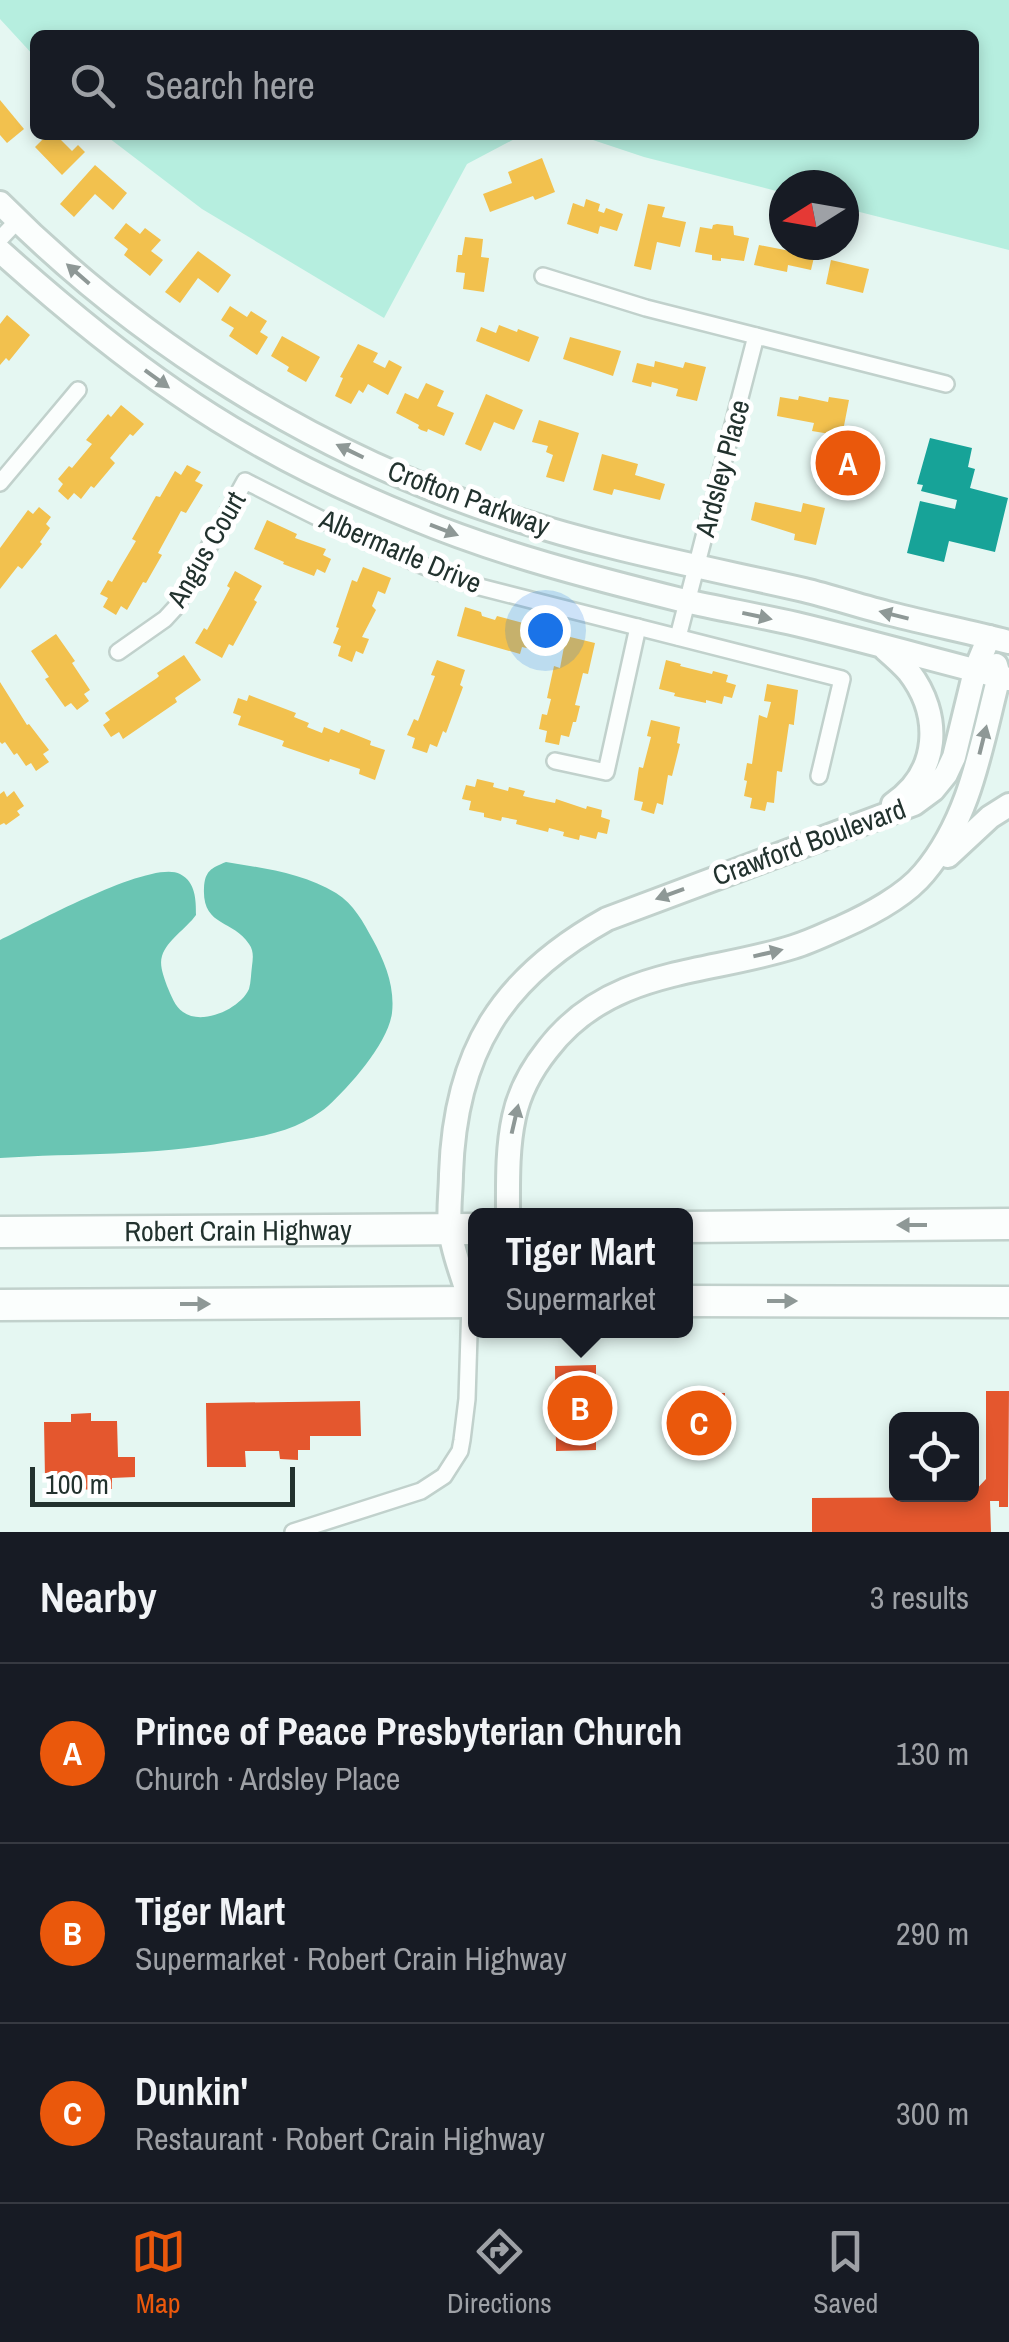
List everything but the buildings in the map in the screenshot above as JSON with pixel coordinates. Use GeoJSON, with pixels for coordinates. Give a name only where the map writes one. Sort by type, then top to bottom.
{"type":"FeatureCollection","features":[{"type":"Feature","properties":{"kind":"highway"},"geometry":{"type":"LineString","coordinates":[[693,1227],[1009,1224]]}},
{"type":"Feature","properties":{"kind":"highway","name":"Robert Crain Highway"},"geometry":{"type":"LineString","coordinates":[[0,1232],[462,1229]]}},
{"type":"Feature","properties":{"kind":"highway"},"geometry":{"type":"LineString","coordinates":[[0,1305],[468,1299]]}},
{"type":"Feature","properties":{"kind":"highway"},"geometry":{"type":"LineString","coordinates":[[693,1301],[1009,1302]]}},
{"type":"Feature","properties":{"kind":"street","name":"Crofton Parkway"},"geometry":{"type":"LineString","coordinates":[[0,202],[84,280],[199,367],[268,409],[424,485],[502,515],[696,568],[999,640]]}},
{"type":"Feature","properties":{"kind":"street"},"geometry":{"type":"LineString","coordinates":[[0,240],[18,220]]}},
{"type":"Feature","properties":{"kind":"street","name":"Crofton Parkway"},"geometry":{"type":"LineString","coordinates":[[0,251],[62,306],[180,396],[251,439],[411,517],[492,548],[688,601],[796,624],[1004,678]]}},
{"type":"Feature","properties":{"kind":"street"},"geometry":{"type":"LineString","coordinates":[[544,276],[605,297],[946,384]]}},
{"type":"Feature","properties":{"kind":"street","name":"Ardsley Place"},"geometry":{"type":"LineString","coordinates":[[688,601],[756,336]]}},
{"type":"Feature","properties":{"kind":"street"},"geometry":{"type":"LineString","coordinates":[[0,483],[78,390]]}},
{"type":"Feature","properties":{"kind":"street","name":"Albermarle Drive"},"geometry":{"type":"LineString","coordinates":[[245,481],[434,571],[476,586],[842,679],[820,776]]}},
{"type":"Feature","properties":{"kind":"street","name":"Angus Court"},"geometry":{"type":"LineString","coordinates":[[118,652],[176,607],[245,481]]}},
{"type":"Feature","properties":{"kind":"street"},"geometry":{"type":"LineString","coordinates":[[678,637],[688,601]]}},
{"type":"Feature","properties":{"kind":"street"},"geometry":{"type":"LineString","coordinates":[[555,761],[606,772],[638,627]]}},
{"type":"Feature","properties":{"kind":"street"},"geometry":{"type":"LineString","coordinates":[[922,877],[957,825],[969,794],[1004,678],[999,640]]}},
{"type":"Feature","properties":{"kind":"street","name":"Crawford Boulevard"},"geometry":{"type":"LineString","coordinates":[[468,1267],[452,1148],[459,1101],[470,1063],[491,1022],[514,990],[541,962],[607,919],[914,804],[934,790],[954,756],[975,670],[999,640]]}},
{"type":"Feature","properties":{"kind":"street"},"geometry":{"type":"LineString","coordinates":[[868,821],[905,796],[920,779],[928,764],[932,740],[930,720],[916,682],[883,648]]}},
{"type":"Feature","properties":{"kind":"street"},"geometry":{"type":"LineString","coordinates":[[508,1208],[509,1148],[518,1102],[538,1062],[580,1014],[635,984],[792,948],[862,918],[922,877],[1009,805]]}},
{"type":"Feature","properties":{"kind":"street"},"geometry":{"type":"LineString","coordinates":[[293,1532],[421,1492],[444,1476],[460,1451],[471,1338]]}},
{"type":"Feature","properties":{"kind":"shaded area"},"geometry":{"type":"Polygon","coordinates":[[[0,0],[1009,0],[1009,250],[859,212],[859,170],[769,170],[769,189],[593,140],[979,140],[979,30],[30,30],[30,52],[0,19],[0,0]]]}},
{"type":"Feature","properties":{"kind":"shaded area"},"geometry":{"type":"Polygon","coordinates":[[[112,140],[513,140],[467,164],[384,318],[202,209],[112,140]]]}},
{"type":"Feature","properties":{"kind":"shaded area"},"geometry":{"type":"Polygon","coordinates":[[[226,862],[282,872],[323,886],[342,897],[358,914],[381,957],[392,994],[389,1025],[367,1063],[321,1112],[271,1134],[171,1150],[0,1158],[0,940],[119,884],[165,872],[180,874],[192,887],[196,915],[164,950],[163,975],[183,1012],[200,1017],[220,1013],[238,1003],[249,989],[253,957],[242,936],[213,916],[205,901],[207,874],[226,862]]]}},
{"type":"Feature","properties":{"kind":"place","name":"Prince of Peace Presbyterian Church"},"geometry":{"type":"Point","coordinates":[848,463]}},
{"type":"Feature","properties":{"kind":"place","name":"Tiger Mart"},"geometry":{"type":"Point","coordinates":[580,1408]}},
{"type":"Feature","properties":{"kind":"place","name":"Dunkin'"},"geometry":{"type":"Point","coordinates":[699,1423]}}]}
